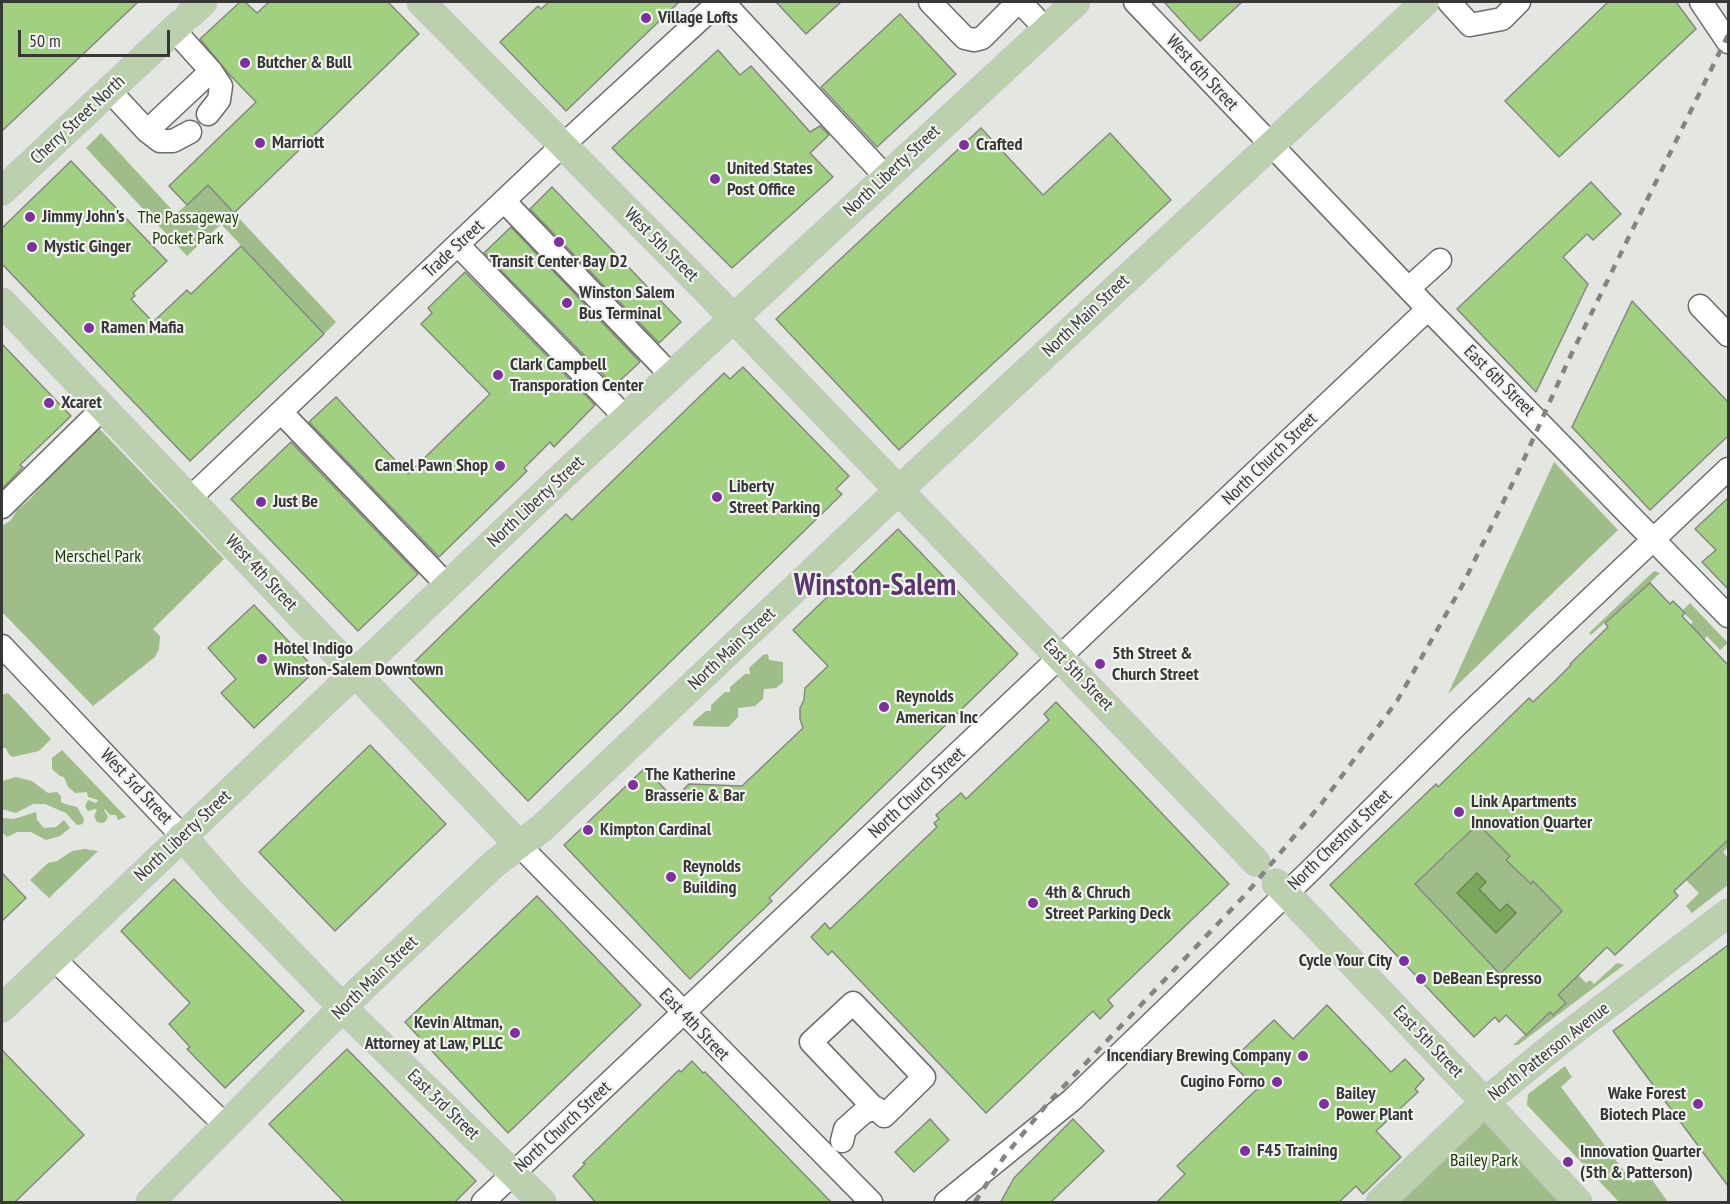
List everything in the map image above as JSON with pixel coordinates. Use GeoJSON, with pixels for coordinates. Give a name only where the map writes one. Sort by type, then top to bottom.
{"type":"FeatureCollection","features":[{"type":"Feature","properties":{"kind":"main road","name":"West 5th Street"},"geometry":{"type":"LineString","coordinates":[[421,2],[899,490]]}},
{"type":"Feature","properties":{"kind":"main road","name":"North Liberty Street"},"geometry":{"type":"LineString","coordinates":[[2,1008],[626,418],[1076,2]]}},
{"type":"Feature","properties":{"kind":"main road","name":"North Main Street"},"geometry":{"type":"LineString","coordinates":[[150,1203],[343,1008],[495,863],[542,828],[899,490],[1425,2]]}},
{"type":"Feature","properties":{"kind":"main road","name":"Cherry Street North"},"geometry":{"type":"LineString","coordinates":[[2,191],[187,17]]}},
{"type":"Feature","properties":{"kind":"main road","name":"West 4th Street"},"geometry":{"type":"LineString","coordinates":[[2,302],[519,845]]}},
{"type":"Feature","properties":{"kind":"main road","name":"East 5th Street"},"geometry":{"type":"LineString","coordinates":[[899,490],[1256,861]]}},
{"type":"Feature","properties":{"kind":"main road","name":"West 3rd Street"},"geometry":{"type":"LineString","coordinates":[[182,836],[231,892],[343,1008]]}},
{"type":"Feature","properties":{"kind":"main road","name":"East 5th Street"},"geometry":{"type":"LineString","coordinates":[[1281,888],[1578,1203]]}},
{"type":"Feature","properties":{"kind":"main road","name":"North Patterson Avenue"},"geometry":{"type":"LineString","coordinates":[[1380,1203],[1485,1102],[1560,1040],[1728,913]]}},
{"type":"Feature","properties":{"kind":"main road","name":"East 3rd Street"},"geometry":{"type":"LineString","coordinates":[[343,1008],[542,1203]]}},
{"type":"Feature","properties":{"kind":"street"},"geometry":{"type":"LineString","coordinates":[[930,2],[965,38],[974,40],[982,38],[1019,2],[1046,29]]}},
{"type":"Feature","properties":{"kind":"street","name":"West 6th Street"},"geometry":{"type":"LineString","coordinates":[[1135,2],[1270,145]]}},
{"type":"Feature","properties":{"kind":"street"},"geometry":{"type":"LineString","coordinates":[[1449,2],[1470,25],[1502,19],[1520,2]]}},
{"type":"Feature","properties":{"kind":"street"},"geometry":{"type":"LineString","coordinates":[[1701,2],[1728,42]]}},
{"type":"Feature","properties":{"kind":"street","name":"Trade Street"},"geometry":{"type":"LineString","coordinates":[[190,498],[710,5]]}},
{"type":"Feature","properties":{"kind":"street"},"geometry":{"type":"LineString","coordinates":[[710,5],[886,177]]}},
{"type":"Feature","properties":{"kind":"street"},"geometry":{"type":"LineString","coordinates":[[187,17],[221,86],[219,100],[208,114]]}},
{"type":"Feature","properties":{"kind":"street"},"geometry":{"type":"LineString","coordinates":[[147,131],[212,71]]}},
{"type":"Feature","properties":{"kind":"street"},"geometry":{"type":"LineString","coordinates":[[109,90],[147,131],[160,141],[173,141],[190,132]]}},
{"type":"Feature","properties":{"kind":"street","name":"East 6th Street"},"geometry":{"type":"LineString","coordinates":[[1270,145],[1728,616]]}},
{"type":"Feature","properties":{"kind":"street"},"geometry":{"type":"LineString","coordinates":[[504,201],[672,375]]}},
{"type":"Feature","properties":{"kind":"street"},"geometry":{"type":"LineString","coordinates":[[458,245],[626,418]]}},
{"type":"Feature","properties":{"kind":"street"},"geometry":{"type":"LineString","coordinates":[[1408,288],[1440,260]]}},
{"type":"Feature","properties":{"kind":"street"},"geometry":{"type":"LineString","coordinates":[[1700,306],[1728,335]]}},
{"type":"Feature","properties":{"kind":"street","name":"North Church Street"},"geometry":{"type":"LineString","coordinates":[[483,1203],[1428,309]]}},
{"type":"Feature","properties":{"kind":"street"},"geometry":{"type":"LineString","coordinates":[[2,507],[103,408]]}},
{"type":"Feature","properties":{"kind":"street"},"geometry":{"type":"LineString","coordinates":[[281,412],[448,586]]}},
{"type":"Feature","properties":{"kind":"street","name":"North Chestnut Street"},"geometry":{"type":"LineString","coordinates":[[946,1203],[1072,1100],[1281,888],[1728,469]]}},
{"type":"Feature","properties":{"kind":"street","name":"West 3rd Street"},"geometry":{"type":"LineString","coordinates":[[2,646],[182,836]]}},
{"type":"Feature","properties":{"kind":"street","name":"East 4th Street"},"geometry":{"type":"LineString","coordinates":[[519,845],[870,1203]]}},
{"type":"Feature","properties":{"kind":"street"},"geometry":{"type":"LineString","coordinates":[[53,958],[225,1125]]}},
{"type":"Feature","properties":{"kind":"street"},"geometry":{"type":"LineString","coordinates":[[853,1003],[924,1077],[884,1116],[876,1107],[874,1109],[811,1042],[853,1003]]}},
{"type":"Feature","properties":{"kind":"street"},"geometry":{"type":"LineString","coordinates":[[824,1156],[842,1141],[852,1137],[872,1119],[874,1109]]}},
{"type":"Feature","properties":{"kind":"green space","name":"The Passageway Pocket Park"},"geometry":{"type":"Polygon","coordinates":[[[101,133],[176,214],[208,185],[336,322],[324,334],[221,224],[187,256],[86,148],[101,133]]]}},
{"type":"Feature","properties":{"kind":"green space","name":"Merschel Park"},"geometry":{"type":"Polygon","coordinates":[[[96,425],[224,559],[153,629],[160,636],[159,649],[155,657],[93,706],[2,612],[2,526],[11,520],[17,510],[29,500],[96,425]]]}},
{"type":"Feature","properties":{"kind":"green space"},"geometry":{"type":"Polygon","coordinates":[[[1554,462],[1618,530],[1448,694],[1554,462]]]}},
{"type":"Feature","properties":{"kind":"green space"},"geometry":{"type":"Polygon","coordinates":[[[1654,571],[1660,573],[1625,607],[1623,606],[1591,635],[1589,633],[1654,571]]]}},
{"type":"Feature","properties":{"kind":"green space"},"geometry":{"type":"Polygon","coordinates":[[[1690,603],[1728,643],[1720,650],[1707,636],[1704,640],[1690,625],[1693,622],[1682,611],[1690,603]]]}},
{"type":"Feature","properties":{"kind":"green space"},"geometry":{"type":"Polygon","coordinates":[[[768,654],[769,660],[783,662],[783,682],[776,688],[764,689],[763,699],[755,706],[738,708],[738,717],[728,727],[693,726],[693,722],[706,711],[711,711],[711,705],[725,692],[730,692],[730,687],[745,674],[750,674],[749,668],[763,655],[768,654]]]}},
{"type":"Feature","properties":{"kind":"green space"},"geometry":{"type":"Polygon","coordinates":[[[8,693],[51,739],[39,751],[13,757],[9,755],[6,748],[2,748],[2,695],[8,693]]]}},
{"type":"Feature","properties":{"kind":"green space"},"geometry":{"type":"Polygon","coordinates":[[[62,750],[126,817],[118,820],[116,815],[110,815],[105,809],[108,816],[106,821],[97,822],[94,816],[97,810],[88,811],[85,806],[88,800],[96,803],[98,800],[88,797],[87,792],[75,793],[68,787],[64,777],[52,769],[52,758],[62,750]]]}},
{"type":"Feature","properties":{"kind":"green space"},"geometry":{"type":"Polygon","coordinates":[[[16,777],[32,781],[48,793],[57,792],[61,796],[61,802],[77,807],[84,819],[83,824],[77,825],[66,813],[45,804],[33,804],[16,813],[2,809],[2,781],[16,777]]]}},
{"type":"Feature","properties":{"kind":"green space"},"geometry":{"type":"Polygon","coordinates":[[[36,812],[37,820],[44,828],[56,827],[64,820],[70,828],[60,836],[46,840],[31,832],[17,832],[7,837],[2,832],[2,818],[14,819],[36,812]]]}},
{"type":"Feature","properties":{"kind":"green space"},"geometry":{"type":"Polygon","coordinates":[[[1478,824],[1510,856],[1506,860],[1530,884],[1533,881],[1565,915],[1552,921],[1499,974],[1415,884],[1424,875],[1422,872],[1441,854],[1445,857],[1478,824]]]}},
{"type":"Feature","properties":{"kind":"green space"},"geometry":{"type":"Polygon","coordinates":[[[1728,840],[1728,847],[1723,852],[1728,858],[1728,885],[1692,913],[1686,906],[1699,893],[1686,880],[1728,840]]]}},
{"type":"Feature","properties":{"kind":"green space"},"geometry":{"type":"Polygon","coordinates":[[[85,849],[98,851],[49,898],[30,880],[48,863],[57,861],[72,851],[85,849]]]}},
{"type":"Feature","properties":{"kind":"green space"},"geometry":{"type":"Polygon","coordinates":[[[1617,963],[1624,965],[1518,1045],[1513,1045],[1550,1012],[1553,1015],[1566,1003],[1558,995],[1578,975],[1586,983],[1590,980],[1594,984],[1617,963]]]}},
{"type":"Feature","properties":{"kind":"green space"},"geometry":{"type":"Polygon","coordinates":[[[1565,1066],[1572,1077],[1561,1087],[1633,1183],[1644,1175],[1650,1177],[1668,1202],[1619,1202],[1527,1105],[1528,1094],[1565,1066]]]}},
{"type":"Feature","properties":{"kind":"green space","name":"Bailey Park"},"geometry":{"type":"Polygon","coordinates":[[[1485,1102],[1576,1202],[1380,1202],[1485,1102]]]}},
{"type":"Feature","properties":{"kind":"shaded area"},"geometry":{"type":"Polygon","coordinates":[[[1477,873],[1486,882],[1479,889],[1500,911],[1507,904],[1516,913],[1496,933],[1457,893],[1477,873]]]}},
{"type":"Feature","properties":{"kind":"building"},"geometry":{"type":"Polygon","coordinates":[[[2,2],[138,2],[2,131],[2,2]]]}},
{"type":"Feature","properties":{"kind":"building","name":"Marriott"},"geometry":{"type":"Polygon","coordinates":[[[240,2],[245,2],[257,13],[269,2],[388,2],[419,34],[234,213],[208,185],[187,205],[169,186],[256,102],[200,39],[240,2]]]}},
{"type":"Feature","properties":{"kind":"building"},"geometry":{"type":"Polygon","coordinates":[[[549,2],[679,2],[566,111],[500,42],[538,6],[541,9],[549,2]]]}},
{"type":"Feature","properties":{"kind":"building"},"geometry":{"type":"Polygon","coordinates":[[[776,2],[841,2],[806,34],[776,2]]]}},
{"type":"Feature","properties":{"kind":"building"},"geometry":{"type":"Polygon","coordinates":[[[1164,2],[1242,2],[1200,41],[1164,2]]]}},
{"type":"Feature","properties":{"kind":"building"},"geometry":{"type":"Polygon","coordinates":[[[1608,2],[1676,2],[1696,29],[1559,157],[1505,101],[1608,2]]]}},
{"type":"Feature","properties":{"kind":"building"},"geometry":{"type":"Polygon","coordinates":[[[900,14],[956,74],[877,147],[821,87],[900,14]]]}},
{"type":"Feature","properties":{"kind":"building"},"geometry":{"type":"Polygon","coordinates":[[[718,50],[740,75],[751,66],[810,132],[820,126],[829,135],[810,153],[833,177],[732,268],[612,148],[718,50]]]}},
{"type":"Feature","properties":{"kind":"building"},"geometry":{"type":"Polygon","coordinates":[[[981,128],[1043,195],[1110,133],[1171,200],[899,450],[776,319],[981,128]]]}},
{"type":"Feature","properties":{"kind":"building"},"geometry":{"type":"Polygon","coordinates":[[[71,161],[167,261],[133,293],[135,296],[131,299],[153,322],[187,290],[191,294],[241,246],[324,334],[190,461],[2,264],[2,228],[71,161]]]}},
{"type":"Feature","properties":{"kind":"building"},"geometry":{"type":"Polygon","coordinates":[[[1591,182],[1621,214],[1593,240],[1587,234],[1563,257],[1588,284],[1536,392],[1457,309],[1591,182]]]}},
{"type":"Feature","properties":{"kind":"building"},"geometry":{"type":"Polygon","coordinates":[[[552,187],[681,322],[659,343],[530,209],[552,187]]]}},
{"type":"Feature","properties":{"kind":"building"},"geometry":{"type":"Polygon","coordinates":[[[511,227],[640,362],[614,386],[484,253],[511,227]]]}},
{"type":"Feature","properties":{"kind":"building"},"geometry":{"type":"Polygon","coordinates":[[[465,272],[595,405],[554,447],[550,442],[524,468],[527,471],[439,557],[309,422],[336,397],[408,474],[490,394],[421,324],[432,313],[428,308],[465,272]]]}},
{"type":"Feature","properties":{"kind":"building"},"geometry":{"type":"Polygon","coordinates":[[[1632,301],[1728,402],[1728,436],[1650,510],[1572,427],[1632,301]]]}},
{"type":"Feature","properties":{"kind":"building"},"geometry":{"type":"Polygon","coordinates":[[[2,344],[71,416],[20,465],[23,467],[2,489],[2,344]]]}},
{"type":"Feature","properties":{"kind":"building"},"geometry":{"type":"Polygon","coordinates":[[[743,367],[849,476],[836,489],[842,494],[528,801],[404,672],[566,514],[572,520],[724,373],[730,379],[743,367]]]}},
{"type":"Feature","properties":{"kind":"building"},"geometry":{"type":"Polygon","coordinates":[[[291,442],[418,574],[358,631],[231,499],[291,442]]]}},
{"type":"Feature","properties":{"kind":"building"},"geometry":{"type":"Polygon","coordinates":[[[1728,498],[1728,589],[1702,562],[1716,550],[1695,529],[1728,498]]]}},
{"type":"Feature","properties":{"kind":"building","name":"Reynolds American Inc"},"geometry":{"type":"Polygon","coordinates":[[[898,529],[1018,654],[769,898],[772,901],[690,979],[564,845],[645,768],[674,799],[689,784],[742,786],[803,728],[800,708],[804,700],[805,688],[828,666],[793,630],[898,529]]]}},
{"type":"Feature","properties":{"kind":"building"},"geometry":{"type":"Polygon","coordinates":[[[1650,583],[1670,604],[1673,601],[1685,613],[1682,616],[1728,665],[1728,840],[1674,891],[1678,896],[1615,955],[1607,947],[1558,995],[1566,1003],[1553,1015],[1550,1012],[1526,1035],[1506,1015],[1499,1022],[1495,1017],[1474,1037],[1330,885],[1436,784],[1438,787],[1529,698],[1533,702],[1608,627],[1605,623],[1650,583]],[[1478,824],[1415,884],[1500,974],[1562,911],[1533,881],[1531,884],[1506,860],[1510,856],[1478,824]]]}},
{"type":"Feature","properties":{"kind":"building","name":"Hotel Indigo Winston-Salem Downtown"},"geometry":{"type":"Polygon","coordinates":[[[254,605],[316,670],[254,728],[221,693],[236,679],[208,648],[254,605]]]}},
{"type":"Feature","properties":{"kind":"building","name":"4th & Chruch Street Parking Deck"},"geometry":{"type":"Polygon","coordinates":[[[1056,702],[1229,884],[1108,1000],[1113,1006],[1100,1019],[1093,1011],[986,1113],[832,951],[828,955],[811,937],[825,923],[830,929],[937,827],[934,823],[939,819],[936,815],[961,793],[966,799],[1049,720],[1044,714],[1056,702]]]}},
{"type":"Feature","properties":{"kind":"building"},"geometry":{"type":"Polygon","coordinates":[[[370,745],[446,824],[335,931],[259,852],[370,745]]]}},
{"type":"Feature","properties":{"kind":"building"},"geometry":{"type":"Polygon","coordinates":[[[2,873],[26,898],[2,921],[2,873]]]}},
{"type":"Feature","properties":{"kind":"building"},"geometry":{"type":"Polygon","coordinates":[[[174,879],[304,1011],[225,1088],[187,1049],[190,1047],[169,1024],[190,1003],[121,931],[174,879]]]}},
{"type":"Feature","properties":{"kind":"building"},"geometry":{"type":"Polygon","coordinates":[[[537,896],[641,1005],[508,1133],[405,1022],[537,896]]]}},
{"type":"Feature","properties":{"kind":"building","name":"Wake Forest Biotech Place"},"geometry":{"type":"Polygon","coordinates":[[[1728,945],[1728,1186],[1613,1031],[1728,945]]]}},
{"type":"Feature","properties":{"kind":"building","name":"Bailey Power Plant"},"geometry":{"type":"Polygon","coordinates":[[[1327,1005],[1391,1072],[1405,1059],[1424,1079],[1415,1089],[1418,1092],[1376,1131],[1401,1157],[1363,1194],[1356,1186],[1338,1203],[1156,1203],[1185,1174],[1177,1166],[1257,1089],[1230,1062],[1274,1020],[1293,1039],[1327,1005]]]}},
{"type":"Feature","properties":{"kind":"building"},"geometry":{"type":"Polygon","coordinates":[[[347,1049],[476,1181],[454,1203],[345,1203],[269,1124],[347,1049]]]}},
{"type":"Feature","properties":{"kind":"building"},"geometry":{"type":"Polygon","coordinates":[[[2,1050],[84,1135],[14,1203],[2,1203],[2,1050]]]}},
{"type":"Feature","properties":{"kind":"building"},"geometry":{"type":"Polygon","coordinates":[[[692,1061],[832,1203],[596,1203],[573,1176],[585,1164],[583,1163],[679,1070],[681,1072],[692,1061]]]}},
{"type":"Feature","properties":{"kind":"building"},"geometry":{"type":"Polygon","coordinates":[[[930,1119],[949,1140],[914,1172],[895,1152],[930,1119]]]}},
{"type":"Feature","properties":{"kind":"building"},"geometry":{"type":"Polygon","coordinates":[[[1073,1119],[1104,1151],[1050,1203],[1000,1203],[1014,1178],[1073,1119]]]}},
{"type":"Feature","properties":{"kind":"railway"},"geometry":{"type":"LineString","coordinates":[[975,1202],[1004,1157],[1048,1103],[1246,894],[1322,803],[1397,701],[1462,586],[1520,468],[1569,359],[1728,35]]}},
{"type":"Feature","properties":{"kind":"place","name":"Village Lofts"},"geometry":{"type":"Point","coordinates":[646,18]}},
{"type":"Feature","properties":{"kind":"place","name":"Butcher & Bull"},"geometry":{"type":"Point","coordinates":[245,63]}},
{"type":"Feature","properties":{"kind":"place","name":"Marriott"},"geometry":{"type":"Point","coordinates":[260,143]}},
{"type":"Feature","properties":{"kind":"place","name":"Crafted"},"geometry":{"type":"Point","coordinates":[964,145]}},
{"type":"Feature","properties":{"kind":"place","name":"United States Post Office"},"geometry":{"type":"Point","coordinates":[715,179]}},
{"type":"Feature","properties":{"kind":"place","name":"Jimmy John's"},"geometry":{"type":"Point","coordinates":[30,217]}},
{"type":"Feature","properties":{"kind":"place","name":"Transit Center Bay D2"},"geometry":{"type":"Point","coordinates":[559,242]}},
{"type":"Feature","properties":{"kind":"place","name":"Mystic Ginger"},"geometry":{"type":"Point","coordinates":[32,247]}},
{"type":"Feature","properties":{"kind":"place","name":"Winston Salem Bus Terminal"},"geometry":{"type":"Point","coordinates":[567,303]}},
{"type":"Feature","properties":{"kind":"place","name":"Ramen Mafia"},"geometry":{"type":"Point","coordinates":[89,328]}},
{"type":"Feature","properties":{"kind":"place","name":"Clark Campbell Transporation Center"},"geometry":{"type":"Point","coordinates":[498,375]}},
{"type":"Feature","properties":{"kind":"place","name":"Xcaret"},"geometry":{"type":"Point","coordinates":[49,403]}},
{"type":"Feature","properties":{"kind":"place","name":"Camel Pawn Shop"},"geometry":{"type":"Point","coordinates":[500,466]}},
{"type":"Feature","properties":{"kind":"place","name":"Liberty Street Parking"},"geometry":{"type":"Point","coordinates":[717,497]}},
{"type":"Feature","properties":{"kind":"place","name":"Just Be"},"geometry":{"type":"Point","coordinates":[261,502]}},
{"type":"Feature","properties":{"kind":"place","name":"Hotel Indigo Winston-Salem Downtown"},"geometry":{"type":"Point","coordinates":[262,659]}},
{"type":"Feature","properties":{"kind":"place","name":"5th Street & Church Street"},"geometry":{"type":"Point","coordinates":[1100,664]}},
{"type":"Feature","properties":{"kind":"place","name":"Reynolds American Inc"},"geometry":{"type":"Point","coordinates":[884,707]}},
{"type":"Feature","properties":{"kind":"place","name":"The Katherine Brasserie & Bar"},"geometry":{"type":"Point","coordinates":[633,785]}},
{"type":"Feature","properties":{"kind":"place","name":"Link Apartments Innovation Quarter"},"geometry":{"type":"Point","coordinates":[1459,812]}},
{"type":"Feature","properties":{"kind":"place","name":"Kimpton Cardinal"},"geometry":{"type":"Point","coordinates":[588,830]}},
{"type":"Feature","properties":{"kind":"place","name":"Reynolds Building"},"geometry":{"type":"Point","coordinates":[671,877]}},
{"type":"Feature","properties":{"kind":"place","name":"4th & Chruch Street Parking Deck"},"geometry":{"type":"Point","coordinates":[1033,903]}},
{"type":"Feature","properties":{"kind":"place","name":"Cycle Your City"},"geometry":{"type":"Point","coordinates":[1404,961]}},
{"type":"Feature","properties":{"kind":"place","name":"DeBean Espresso"},"geometry":{"type":"Point","coordinates":[1421,979]}},
{"type":"Feature","properties":{"kind":"place","name":"Kevin Altman, Attorney at Law, PLLC"},"geometry":{"type":"Point","coordinates":[515,1033]}},
{"type":"Feature","properties":{"kind":"place","name":"Incendiary Brewing Company"},"geometry":{"type":"Point","coordinates":[1303,1056]}},
{"type":"Feature","properties":{"kind":"place","name":"Cugino Forno"},"geometry":{"type":"Point","coordinates":[1277,1082]}},
{"type":"Feature","properties":{"kind":"place","name":"Bailey Power Plant"},"geometry":{"type":"Point","coordinates":[1324,1104]}},
{"type":"Feature","properties":{"kind":"place","name":"Wake Forest Biotech Place"},"geometry":{"type":"Point","coordinates":[1698,1104]}},
{"type":"Feature","properties":{"kind":"place","name":"F45 Training"},"geometry":{"type":"Point","coordinates":[1245,1151]}},
{"type":"Feature","properties":{"kind":"place","name":"Innovation Quarter (5th & Patterson)"},"geometry":{"type":"Point","coordinates":[1568,1162]}},
{"type":"Feature","properties":{"kind":"district","name":"Winston-Salem"},"geometry":{"type":"Point","coordinates":[875,586]}}]}
